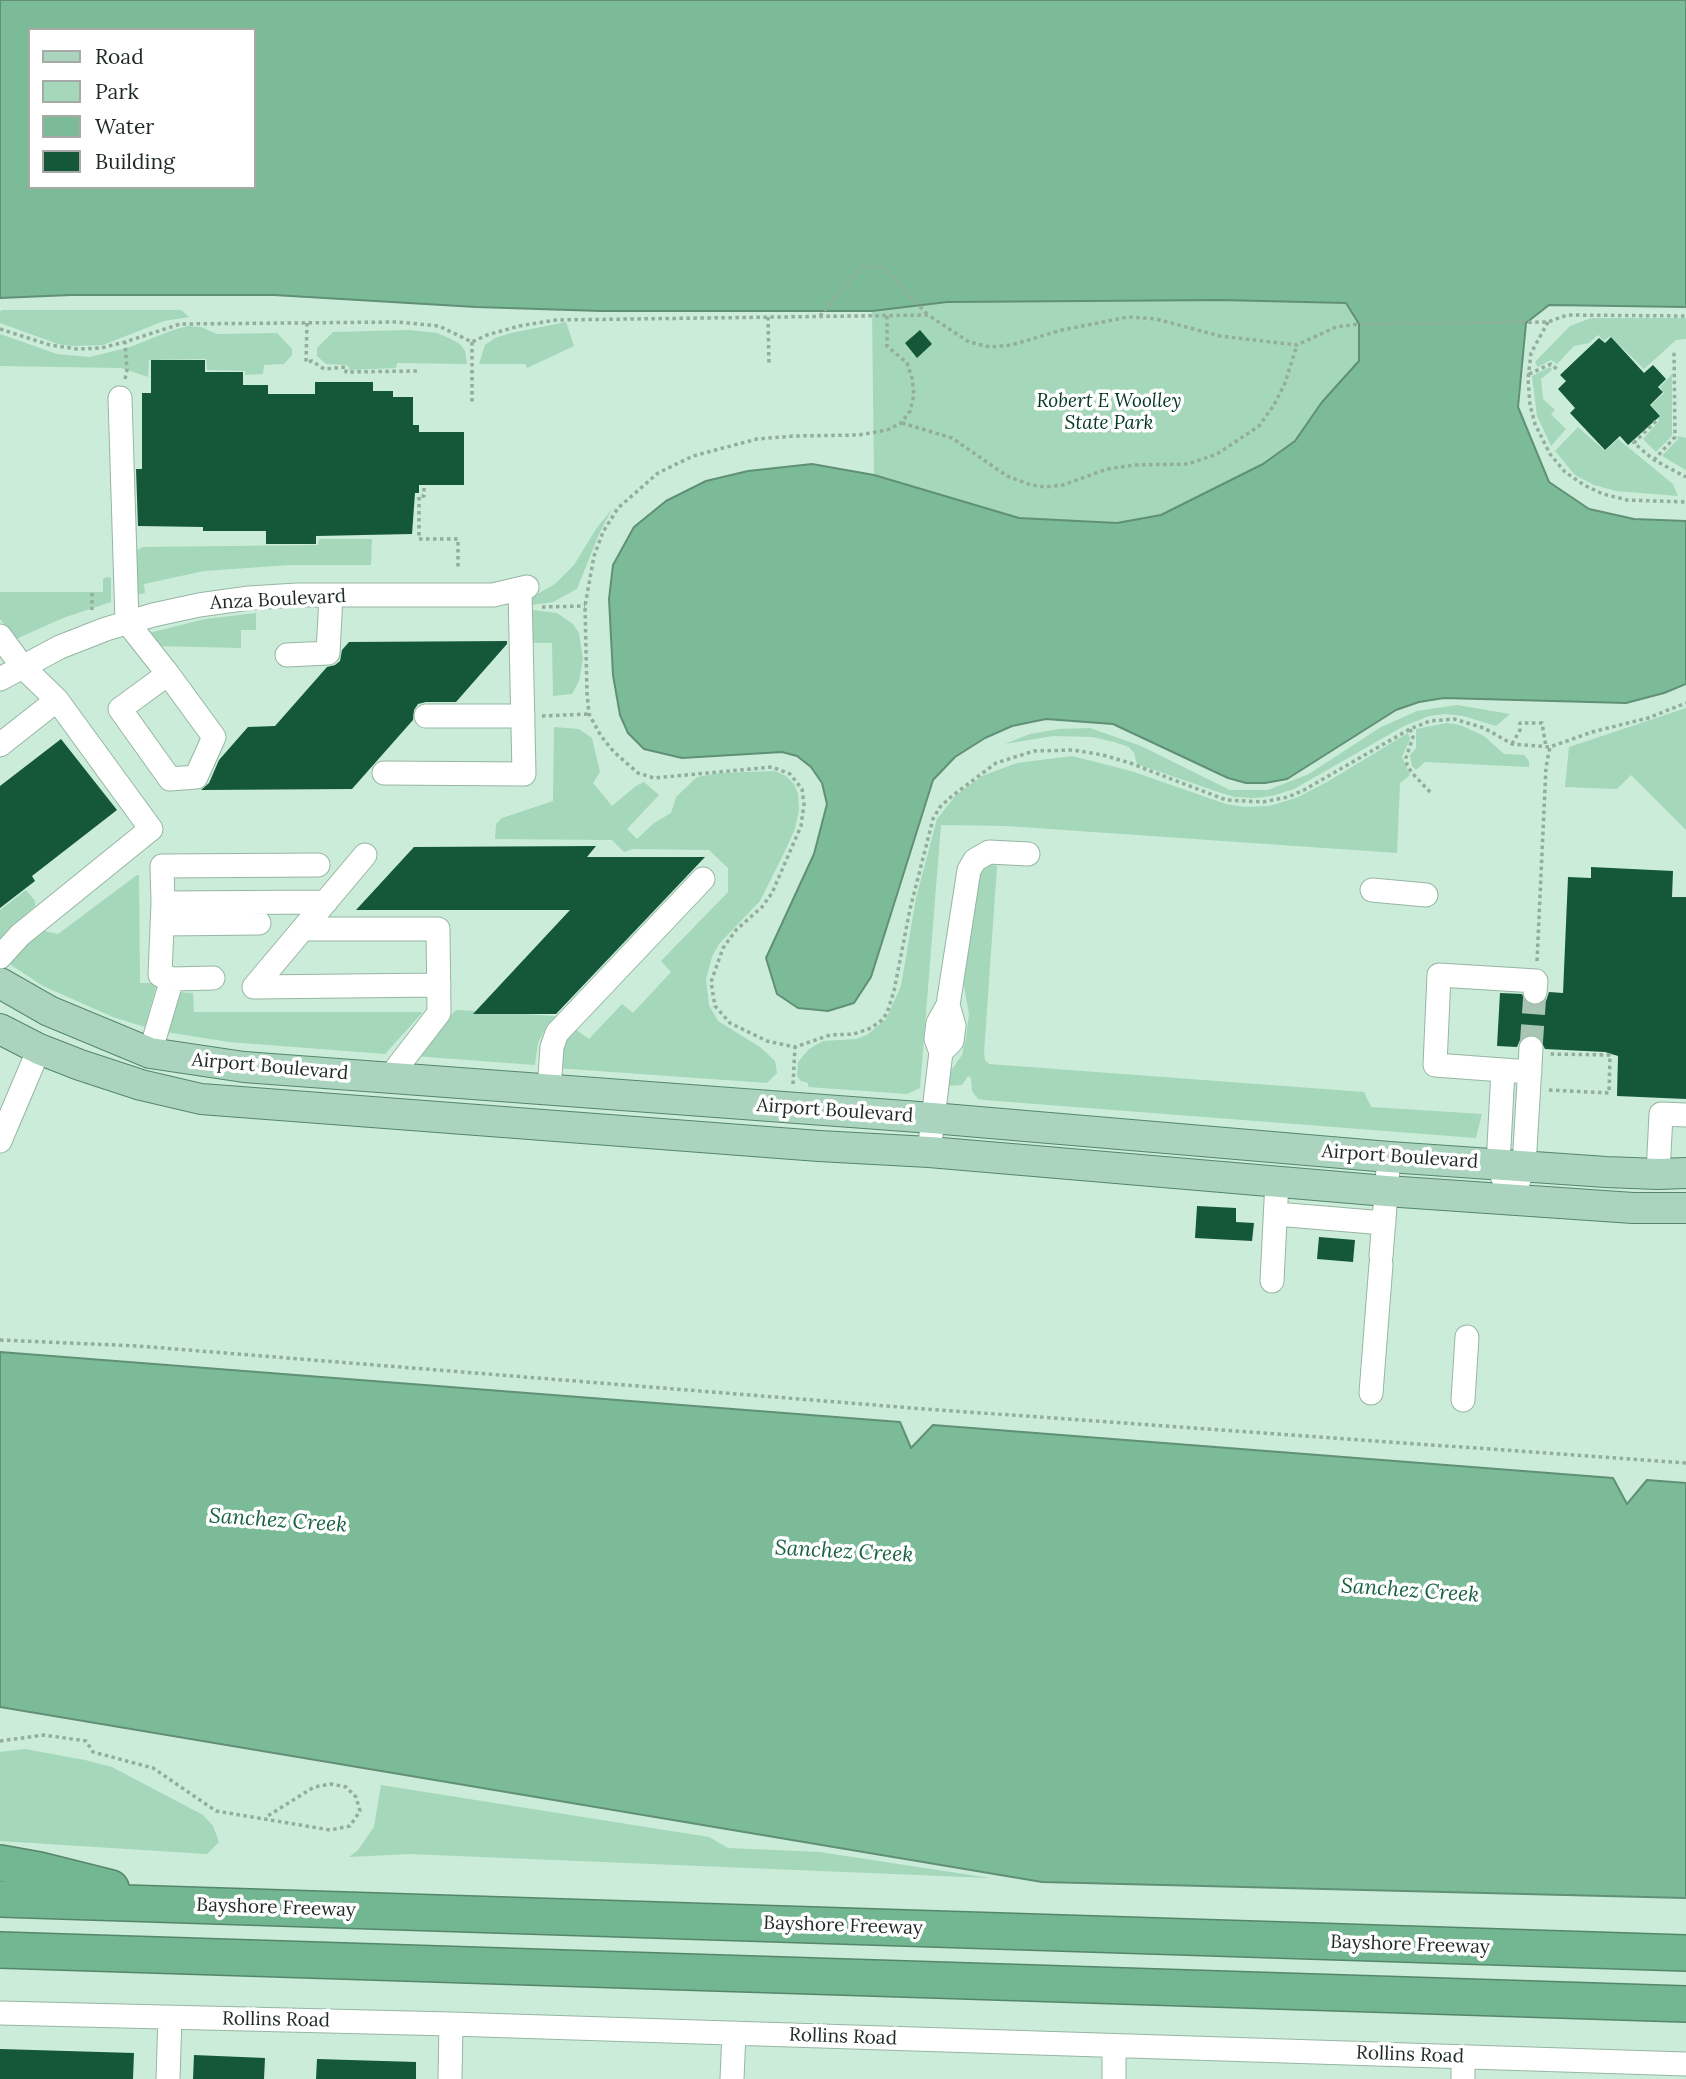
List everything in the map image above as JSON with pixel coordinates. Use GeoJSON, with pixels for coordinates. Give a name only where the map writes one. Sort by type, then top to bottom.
{"type":"FeatureCollection","features":[{"type":"Feature","properties":{"kind":"highway"},"geometry":{"type":"LineString","coordinates":[[0,1863],[39,1870],[175,1905]]}},
{"type":"Feature","properties":{"kind":"highway","name":"Bayshore Freeway"},"geometry":{"type":"LineString","coordinates":[[0,1899],[1686,1954]]}},
{"type":"Feature","properties":{"kind":"highway"},"geometry":{"type":"LineString","coordinates":[[0,1950],[1686,2004]]}},
{"type":"Feature","properties":{"kind":"main road","name":"Airport Boulevard"},"geometry":{"type":"LineString","coordinates":[[0,984],[48,1012],[150,1053],[244,1067],[932,1118],[1389,1157],[1672,1174]]}},
{"type":"Feature","properties":{"kind":"main road","name":"Airport Boulevard"},"geometry":{"type":"LineString","coordinates":[[0,1029],[39,1049],[141,1085],[213,1100],[929,1152],[1386,1191],[1633,1208],[1686,1208]]}},
{"type":"Feature","properties":{"kind":"main road"},"geometry":{"type":"LineString","coordinates":[[141,1085],[150,1053]]}},
{"type":"Feature","properties":{"kind":"main road"},"geometry":{"type":"LineString","coordinates":[[545,1126],[549,1090]]}},
{"type":"Feature","properties":{"kind":"main road"},"geometry":{"type":"LineString","coordinates":[[819,1146],[824,1110]]}},
{"type":"Feature","properties":{"kind":"main road"},"geometry":{"type":"LineString","coordinates":[[1125,1170],[1129,1135]]}},
{"type":"Feature","properties":{"kind":"main road"},"geometry":{"type":"LineString","coordinates":[[1277,1181],[1279,1147]]}},
{"type":"Feature","properties":{"kind":"street"},"geometry":{"type":"LineString","coordinates":[[120,398],[127,622],[168,674],[214,737],[196,777],[170,779],[120,709],[168,674]]}},
{"type":"Feature","properties":{"kind":"street","name":"Anza Boulevard"},"geometry":{"type":"LineString","coordinates":[[0,679],[60,647],[127,622],[199,605],[248,598],[493,595],[523,588],[523,716]]}},
{"type":"Feature","properties":{"kind":"street"},"geometry":{"type":"LineString","coordinates":[[286,655],[328,653],[331,596]]}},
{"type":"Feature","properties":{"kind":"street"},"geometry":{"type":"LineString","coordinates":[[0,636],[22,666],[57,700],[151,829],[20,935],[0,957]]}},
{"type":"Feature","properties":{"kind":"street"},"geometry":{"type":"LineString","coordinates":[[0,745],[57,700]]}},
{"type":"Feature","properties":{"kind":"street"},"geometry":{"type":"LineString","coordinates":[[384,773],[524,774],[523,716],[426,716]]}},
{"type":"Feature","properties":{"kind":"street"},"geometry":{"type":"LineString","coordinates":[[132,845],[162,866],[318,865]]}},
{"type":"Feature","properties":{"kind":"street"},"geometry":{"type":"LineString","coordinates":[[929,1152],[941,1052],[953,1041],[954,1026],[948,1005],[970,870],[975,860],[989,852],[1028,854]]}},
{"type":"Feature","properties":{"kind":"street"},"geometry":{"type":"LineString","coordinates":[[365,855],[254,987],[439,985]]}},
{"type":"Feature","properties":{"kind":"street"},"geometry":{"type":"LineString","coordinates":[[162,866],[160,975],[172,979],[213,978]]}},
{"type":"Feature","properties":{"kind":"street"},"geometry":{"type":"LineString","coordinates":[[549,1090],[552,1047],[557,1033],[703,879]]}},
{"type":"Feature","properties":{"kind":"street"},"geometry":{"type":"LineString","coordinates":[[1372,890],[1426,895]]}},
{"type":"Feature","properties":{"kind":"street"},"geometry":{"type":"LineString","coordinates":[[162,913],[326,902]]}},
{"type":"Feature","properties":{"kind":"street"},"geometry":{"type":"LineString","coordinates":[[162,913],[259,923]]}},
{"type":"Feature","properties":{"kind":"street"},"geometry":{"type":"LineString","coordinates":[[303,929],[438,929],[439,1013],[389,1078]]}},
{"type":"Feature","properties":{"kind":"street"},"geometry":{"type":"LineString","coordinates":[[1511,1165],[1535,1066],[1503,1070],[1435,1065],[1438,975],[1536,981],[1535,992]]}},
{"type":"Feature","properties":{"kind":"street"},"geometry":{"type":"LineString","coordinates":[[150,1053],[172,979]]}},
{"type":"Feature","properties":{"kind":"street"},"geometry":{"type":"LineString","coordinates":[[0,1141],[8,1100],[39,1049]]}},
{"type":"Feature","properties":{"kind":"street"},"geometry":{"type":"LineString","coordinates":[[1503,1070],[1512,1199]]}},
{"type":"Feature","properties":{"kind":"street"},"geometry":{"type":"LineString","coordinates":[[1672,1174],[1661,1114],[1686,1115]]}},
{"type":"Feature","properties":{"kind":"street"},"geometry":{"type":"LineString","coordinates":[[1371,1393],[1389,1157]]}},
{"type":"Feature","properties":{"kind":"street"},"geometry":{"type":"LineString","coordinates":[[1272,1281],[1277,1181]]}},
{"type":"Feature","properties":{"kind":"street"},"geometry":{"type":"LineString","coordinates":[[1276,1214],[1384,1223]]}},
{"type":"Feature","properties":{"kind":"street"},"geometry":{"type":"LineString","coordinates":[[1463,1400],[1467,1337]]}},
{"type":"Feature","properties":{"kind":"street","name":"Rollins Road"},"geometry":{"type":"LineString","coordinates":[[0,2013],[451,2024],[1114,2046],[1463,2068],[1686,2064]]}},
{"type":"Feature","properties":{"kind":"street"},"geometry":{"type":"LineString","coordinates":[[168,2079],[170,2018]]}},
{"type":"Feature","properties":{"kind":"street"},"geometry":{"type":"LineString","coordinates":[[450,2079],[451,2024]]}},
{"type":"Feature","properties":{"kind":"street"},"geometry":{"type":"LineString","coordinates":[[732,2079],[734,2033]]}},
{"type":"Feature","properties":{"kind":"street"},"geometry":{"type":"LineString","coordinates":[[1114,2046],[1114,2079]]}},
{"type":"Feature","properties":{"kind":"path"},"geometry":{"type":"LineString","coordinates":[[820,316],[862,267],[883,268],[928,315],[969,342],[990,347],[1010,345],[1062,330],[1128,317],[1156,319],[1220,336],[1297,345],[1336,327],[1359,324],[1526,323],[1548,322],[1567,316],[1686,316]]}},
{"type":"Feature","properties":{"kind":"path"},"geometry":{"type":"LineString","coordinates":[[472,342],[519,326],[556,320],[928,315]]}},
{"type":"Feature","properties":{"kind":"path"},"geometry":{"type":"LineString","coordinates":[[887,316],[887,346],[907,363],[912,378],[914,395],[910,411],[901,423],[887,430],[859,435],[757,439],[693,456],[657,472],[618,508],[603,532],[594,556],[585,606],[589,714],[607,744],[638,773],[654,778],[772,767],[790,774],[802,789],[804,804],[801,826],[772,893],[762,907],[736,930],[723,948],[711,982],[715,1006],[730,1023],[767,1041],[795,1047],[830,1035],[854,1034],[872,1028],[887,1013],[933,818],[952,796],[996,763],[1034,751],[1073,750],[1129,763],[1226,800],[1263,802],[1288,797],[1304,790],[1410,729],[1430,721],[1454,719],[1484,727],[1512,744],[1548,747],[1647,718],[1686,703]]}},
{"type":"Feature","properties":{"kind":"path"},"geometry":{"type":"LineString","coordinates":[[768,317],[769,364]]}},
{"type":"Feature","properties":{"kind":"path"},"geometry":{"type":"LineString","coordinates":[[1548,322],[1531,353],[1528,374],[1530,405],[1535,424],[1550,454],[1565,472],[1603,494],[1627,500],[1686,502]]}},
{"type":"Feature","properties":{"kind":"path"},"geometry":{"type":"LineString","coordinates":[[307,323],[306,362],[312,362],[324,369],[346,367],[346,372],[418,371]]}},
{"type":"Feature","properties":{"kind":"path"},"geometry":{"type":"LineString","coordinates":[[0,329],[50,345],[76,349],[101,348],[180,324],[421,323],[439,326],[472,342]]}},
{"type":"Feature","properties":{"kind":"path"},"geometry":{"type":"LineString","coordinates":[[120,398],[127,370],[125,342]]}},
{"type":"Feature","properties":{"kind":"path"},"geometry":{"type":"LineString","coordinates":[[472,342],[472,402]]}},
{"type":"Feature","properties":{"kind":"path"},"geometry":{"type":"LineString","coordinates":[[901,423],[952,438],[1007,476],[1031,485],[1063,485],[1107,469],[1135,465],[1188,464],[1217,454],[1259,426],[1285,383],[1297,345]]}},
{"type":"Feature","properties":{"kind":"path"},"geometry":{"type":"LineString","coordinates":[[1654,460],[1675,437],[1674,351]]}},
{"type":"Feature","properties":{"kind":"path"},"geometry":{"type":"LineString","coordinates":[[1528,374],[1551,364],[1559,371]]}},
{"type":"Feature","properties":{"kind":"path"},"geometry":{"type":"LineString","coordinates":[[1656,421],[1634,443],[1654,460],[1686,477]]}},
{"type":"Feature","properties":{"kind":"path"},"geometry":{"type":"LineString","coordinates":[[424,488],[424,496],[419,496],[419,539],[458,539],[458,567]]}},
{"type":"Feature","properties":{"kind":"path"},"geometry":{"type":"LineString","coordinates":[[92,593],[92,610]]}},
{"type":"Feature","properties":{"kind":"path"},"geometry":{"type":"LineString","coordinates":[[538,608],[585,606]]}},
{"type":"Feature","properties":{"kind":"path"},"geometry":{"type":"LineString","coordinates":[[555,715],[589,714]]}},
{"type":"Feature","properties":{"kind":"path"},"geometry":{"type":"LineString","coordinates":[[1512,744],[1520,730],[1520,723],[1542,723],[1548,747],[1537,964]]}},
{"type":"Feature","properties":{"kind":"path"},"geometry":{"type":"LineString","coordinates":[[1410,729],[1412,744],[1406,758],[1407,765],[1432,794]]}},
{"type":"Feature","properties":{"kind":"path"},"geometry":{"type":"LineString","coordinates":[[793,1088],[795,1047]]}},
{"type":"Feature","properties":{"kind":"path"},"geometry":{"type":"LineString","coordinates":[[1610,1055],[1609,1093],[1535,1066],[1610,1055]]}},
{"type":"Feature","properties":{"kind":"path"},"geometry":{"type":"LineString","coordinates":[[0,1340],[138,1346],[912,1408],[1686,1463]]}},
{"type":"Feature","properties":{"kind":"path"},"geometry":{"type":"LineString","coordinates":[[0,1741],[44,1735],[86,1741],[93,1752],[153,1768],[216,1811],[266,1817],[330,1830],[349,1826],[360,1811],[356,1797],[346,1787],[331,1784],[314,1787],[266,1817]]}},
{"type":"Feature","properties":{"kind":"green space","name":"Robert E Woolley State Park"},"geometry":{"type":"Polygon","coordinates":[[[1221,300],[1346,303],[1359,324],[1359,361],[1323,402],[1295,441],[1263,464],[1161,515],[1117,523],[1019,518],[874,475],[872,311],[947,302],[1221,300]]]}},
{"type":"Feature","properties":{"kind":"green space"},"geometry":{"type":"Polygon","coordinates":[[[181,310],[189,317],[164,321],[103,345],[73,346],[58,344],[0,323],[0,311],[181,310]]]}},
{"type":"Feature","properties":{"kind":"green space"},"geometry":{"type":"Polygon","coordinates":[[[1591,318],[1686,318],[1686,339],[1676,340],[1644,369],[1610,336],[1604,341],[1598,335],[1589,343],[1574,346],[1557,364],[1551,360],[1538,367],[1535,362],[1570,326],[1591,318]]]}},
{"type":"Feature","properties":{"kind":"green space"},"geometry":{"type":"Polygon","coordinates":[[[566,322],[574,346],[527,368],[525,364],[479,364],[485,345],[495,338],[566,322]]]}},
{"type":"Feature","properties":{"kind":"green space"},"geometry":{"type":"Polygon","coordinates":[[[188,326],[201,327],[217,334],[277,333],[292,349],[292,355],[284,364],[264,365],[263,374],[245,375],[245,371],[207,370],[206,359],[149,360],[148,377],[121,368],[0,366],[0,334],[57,354],[90,357],[130,347],[188,326]]]}},
{"type":"Feature","properties":{"kind":"green space"},"geometry":{"type":"Polygon","coordinates":[[[409,330],[437,333],[460,344],[465,351],[467,364],[397,363],[396,368],[350,370],[347,365],[326,364],[317,356],[317,348],[333,332],[409,330]]]}},
{"type":"Feature","properties":{"kind":"green space"},"geometry":{"type":"Polygon","coordinates":[[[1550,367],[1552,370],[1541,379],[1543,399],[1555,410],[1551,414],[1566,429],[1551,446],[1537,416],[1532,376],[1550,367]]]}},
{"type":"Feature","properties":{"kind":"green space"},"geometry":{"type":"Polygon","coordinates":[[[1672,374],[1672,436],[1656,452],[1643,439],[1659,421],[1660,415],[1651,405],[1664,393],[1660,387],[1672,374]]]}},
{"type":"Feature","properties":{"kind":"green space"},"geometry":{"type":"Polygon","coordinates":[[[1578,427],[1605,451],[1618,439],[1673,484],[1678,496],[1616,491],[1594,485],[1575,475],[1555,451],[1578,427]]]}},
{"type":"Feature","properties":{"kind":"green space"},"geometry":{"type":"Polygon","coordinates":[[[1678,436],[1686,438],[1686,470],[1662,456],[1678,436]]]}},
{"type":"Feature","properties":{"kind":"green space"},"geometry":{"type":"Polygon","coordinates":[[[612,509],[577,589],[553,602],[532,605],[532,597],[555,584],[574,565],[612,509]]]}},
{"type":"Feature","properties":{"kind":"green space"},"geometry":{"type":"Polygon","coordinates":[[[319,539],[372,539],[371,565],[290,565],[204,571],[144,584],[145,593],[136,595],[131,553],[143,547],[318,545],[319,539]]]}},
{"type":"Feature","properties":{"kind":"green space"},"geometry":{"type":"Polygon","coordinates":[[[111,578],[111,602],[63,618],[16,639],[0,619],[0,592],[103,592],[103,579],[111,578]]]}},
{"type":"Feature","properties":{"kind":"green space"},"geometry":{"type":"Polygon","coordinates":[[[533,610],[557,613],[573,624],[579,633],[583,659],[579,681],[572,694],[553,696],[552,643],[533,643],[533,610]]]}},
{"type":"Feature","properties":{"kind":"green space"},"geometry":{"type":"Polygon","coordinates":[[[256,613],[256,630],[241,630],[241,648],[155,646],[145,634],[205,619],[256,613]]]}},
{"type":"Feature","properties":{"kind":"green space"},"geometry":{"type":"Polygon","coordinates":[[[1457,705],[1510,714],[1496,726],[1463,716],[1429,716],[1404,726],[1294,789],[1255,798],[1234,797],[1137,764],[1129,747],[1092,737],[1053,736],[1005,744],[1030,734],[1090,728],[1141,746],[1230,790],[1268,790],[1309,774],[1381,727],[1417,711],[1457,705]]]}},
{"type":"Feature","properties":{"kind":"green space"},"geometry":{"type":"Polygon","coordinates":[[[1686,708],[1686,830],[1631,775],[1617,789],[1565,787],[1569,747],[1686,708]]]}},
{"type":"Feature","properties":{"kind":"green space"},"geometry":{"type":"Polygon","coordinates":[[[1447,723],[1460,725],[1484,736],[1504,754],[1524,755],[1529,761],[1529,767],[1425,762],[1416,770],[1412,766],[1410,755],[1416,748],[1416,729],[1447,723]]]}},
{"type":"Feature","properties":{"kind":"green space"},"geometry":{"type":"Polygon","coordinates":[[[554,727],[579,729],[592,738],[600,772],[593,783],[612,806],[644,782],[659,795],[627,829],[637,839],[654,823],[671,813],[676,797],[697,777],[719,773],[775,771],[794,784],[799,810],[795,829],[760,901],[719,944],[706,979],[709,1005],[718,1021],[760,1047],[775,1061],[777,1073],[767,1083],[556,1068],[564,1040],[575,1029],[589,1039],[622,1004],[633,1013],[671,972],[661,961],[728,892],[728,868],[709,850],[633,849],[624,852],[612,840],[495,839],[496,824],[502,818],[553,801],[554,727]]]}},
{"type":"Feature","properties":{"kind":"green space"},"geometry":{"type":"Polygon","coordinates":[[[1408,733],[1410,739],[1402,757],[1410,775],[1400,783],[1397,853],[1006,826],[941,825],[920,1088],[907,1094],[808,1087],[808,1083],[797,1076],[798,1062],[809,1049],[823,1041],[856,1039],[867,1035],[886,1019],[901,986],[916,898],[937,819],[956,795],[982,776],[1017,763],[1072,756],[1131,771],[1226,804],[1244,807],[1269,806],[1296,798],[1327,782],[1408,733]]]}},
{"type":"Feature","properties":{"kind":"green space"},"geometry":{"type":"Polygon","coordinates":[[[990,864],[997,866],[984,1053],[989,1064],[1364,1092],[1371,1107],[1482,1114],[1476,1138],[984,1100],[978,1099],[972,1091],[971,1078],[968,1076],[962,1085],[947,1086],[950,1072],[962,1055],[966,1038],[969,1014],[963,980],[978,879],[980,872],[990,864]]]}},
{"type":"Feature","properties":{"kind":"green space"},"geometry":{"type":"Polygon","coordinates":[[[137,875],[140,983],[157,983],[145,1027],[113,1017],[43,986],[5,961],[39,930],[58,934],[137,875]]]}},
{"type":"Feature","properties":{"kind":"green space"},"geometry":{"type":"Polygon","coordinates":[[[26,890],[35,901],[35,906],[0,939],[0,910],[26,890]]]}},
{"type":"Feature","properties":{"kind":"green space"},"geometry":{"type":"Polygon","coordinates":[[[175,992],[193,993],[194,1012],[423,1012],[385,1054],[229,1042],[166,1032],[175,992]]]}},
{"type":"Feature","properties":{"kind":"green space"},"geometry":{"type":"Polygon","coordinates":[[[456,1010],[556,1016],[546,1027],[538,1043],[535,1065],[414,1056],[456,1010]]]}},
{"type":"Feature","properties":{"kind":"green space"},"geometry":{"type":"Polygon","coordinates":[[[25,1749],[112,1767],[203,1815],[213,1826],[219,1842],[207,1854],[0,1841],[0,1752],[25,1749]]]}},
{"type":"Feature","properties":{"kind":"green space"},"geometry":{"type":"Polygon","coordinates":[[[381,1785],[709,1837],[728,1848],[820,1852],[990,1878],[409,1854],[349,1857],[358,1850],[374,1827],[381,1785]]]}},
{"type":"Feature","properties":{"kind":"water"},"geometry":{"type":"Polygon","coordinates":[[[0,0],[1686,0],[1686,307],[1549,305],[1526,323],[1518,407],[1549,482],[1589,509],[1634,519],[1686,521],[1686,684],[1626,703],[1444,698],[1419,702],[1396,710],[1287,779],[1265,783],[1246,783],[1228,778],[1113,724],[1046,719],[1012,726],[985,738],[955,757],[933,780],[871,977],[854,1003],[828,1011],[798,1008],[777,994],[766,958],[814,854],[827,804],[822,783],[811,767],[797,756],[782,752],[682,758],[644,749],[628,733],[620,715],[613,675],[609,599],[613,565],[634,527],[666,501],[706,481],[748,471],[812,464],[874,475],[1019,518],[1117,523],[1161,515],[1263,464],[1295,441],[1322,402],[1359,361],[1359,324],[1346,303],[1221,300],[947,302],[872,311],[601,311],[476,307],[274,295],[71,295],[0,298],[0,0]]]}},
{"type":"Feature","properties":{"kind":"water","name":"Sanchez Creek"},"geometry":{"type":"Polygon","coordinates":[[[0,1352],[900,1422],[911,1448],[933,1425],[1613,1478],[1627,1504],[1647,1480],[1686,1483],[1686,1898],[1042,1882],[0,1707],[0,1352]]]}},
{"type":"Feature","properties":{"kind":"building"},"geometry":{"type":"Polygon","coordinates":[[[920,330],[932,344],[917,358],[905,343],[920,330]]]}},
{"type":"Feature","properties":{"kind":"building"},"geometry":{"type":"Polygon","coordinates":[[[1611,337],[1644,373],[1653,365],[1666,379],[1658,387],[1663,392],[1650,405],[1660,416],[1628,445],[1620,436],[1605,450],[1570,413],[1575,408],[1558,389],[1566,381],[1560,375],[1599,338],[1605,343],[1611,337]]]}},
{"type":"Feature","properties":{"kind":"building"},"geometry":{"type":"Polygon","coordinates":[[[151,360],[205,360],[205,372],[243,372],[243,385],[268,385],[268,394],[315,394],[315,382],[373,382],[373,391],[393,391],[393,397],[413,397],[413,425],[419,425],[419,432],[464,432],[464,485],[419,485],[419,493],[415,493],[412,534],[316,536],[316,544],[266,544],[266,531],[203,531],[203,527],[138,526],[136,469],[142,469],[142,393],[151,393],[151,360]]]}},
{"type":"Feature","properties":{"kind":"building"},"geometry":{"type":"Polygon","coordinates":[[[507,641],[456,702],[418,704],[413,720],[352,789],[201,790],[209,783],[219,760],[248,727],[275,726],[327,667],[340,661],[342,650],[349,642],[507,641]]]}},
{"type":"Feature","properties":{"kind":"building"},"geometry":{"type":"Polygon","coordinates":[[[61,739],[117,810],[32,876],[35,881],[0,908],[0,786],[61,739]]]}},
{"type":"Feature","properties":{"kind":"building"},"geometry":{"type":"Polygon","coordinates":[[[596,846],[587,857],[705,857],[556,1014],[473,1014],[570,910],[356,910],[414,847],[596,846]]]}},
{"type":"Feature","properties":{"kind":"building"},"geometry":{"type":"Polygon","coordinates":[[[1591,867],[1673,871],[1672,897],[1686,897],[1686,1099],[1617,1096],[1618,1056],[1605,1052],[1545,1049],[1539,1037],[1531,1034],[1520,1040],[1517,1047],[1497,1046],[1500,993],[1522,994],[1526,1003],[1534,1006],[1546,1001],[1549,992],[1563,993],[1568,877],[1591,878],[1591,867]]]}},
{"type":"Feature","properties":{"kind":"building"},"geometry":{"type":"Polygon","coordinates":[[[1197,1206],[1236,1208],[1236,1222],[1254,1223],[1252,1241],[1195,1238],[1197,1206]]]}},
{"type":"Feature","properties":{"kind":"building"},"geometry":{"type":"Polygon","coordinates":[[[1319,1237],[1355,1240],[1353,1262],[1317,1259],[1319,1237]]]}},
{"type":"Feature","properties":{"kind":"building"},"geometry":{"type":"Polygon","coordinates":[[[0,2049],[134,2053],[133,2079],[0,2079],[0,2049]]]}},
{"type":"Feature","properties":{"kind":"building"},"geometry":{"type":"Polygon","coordinates":[[[194,2055],[265,2058],[264,2079],[193,2079],[194,2055]]]}},
{"type":"Feature","properties":{"kind":"building"},"geometry":{"type":"Polygon","coordinates":[[[317,2059],[416,2062],[416,2079],[316,2079],[317,2059]]]}},
{"type":"Feature","properties":{"kind":"tunnel"},"geometry":{"type":"LineString","coordinates":[[1531,1048],[1535,992]]}}]}
